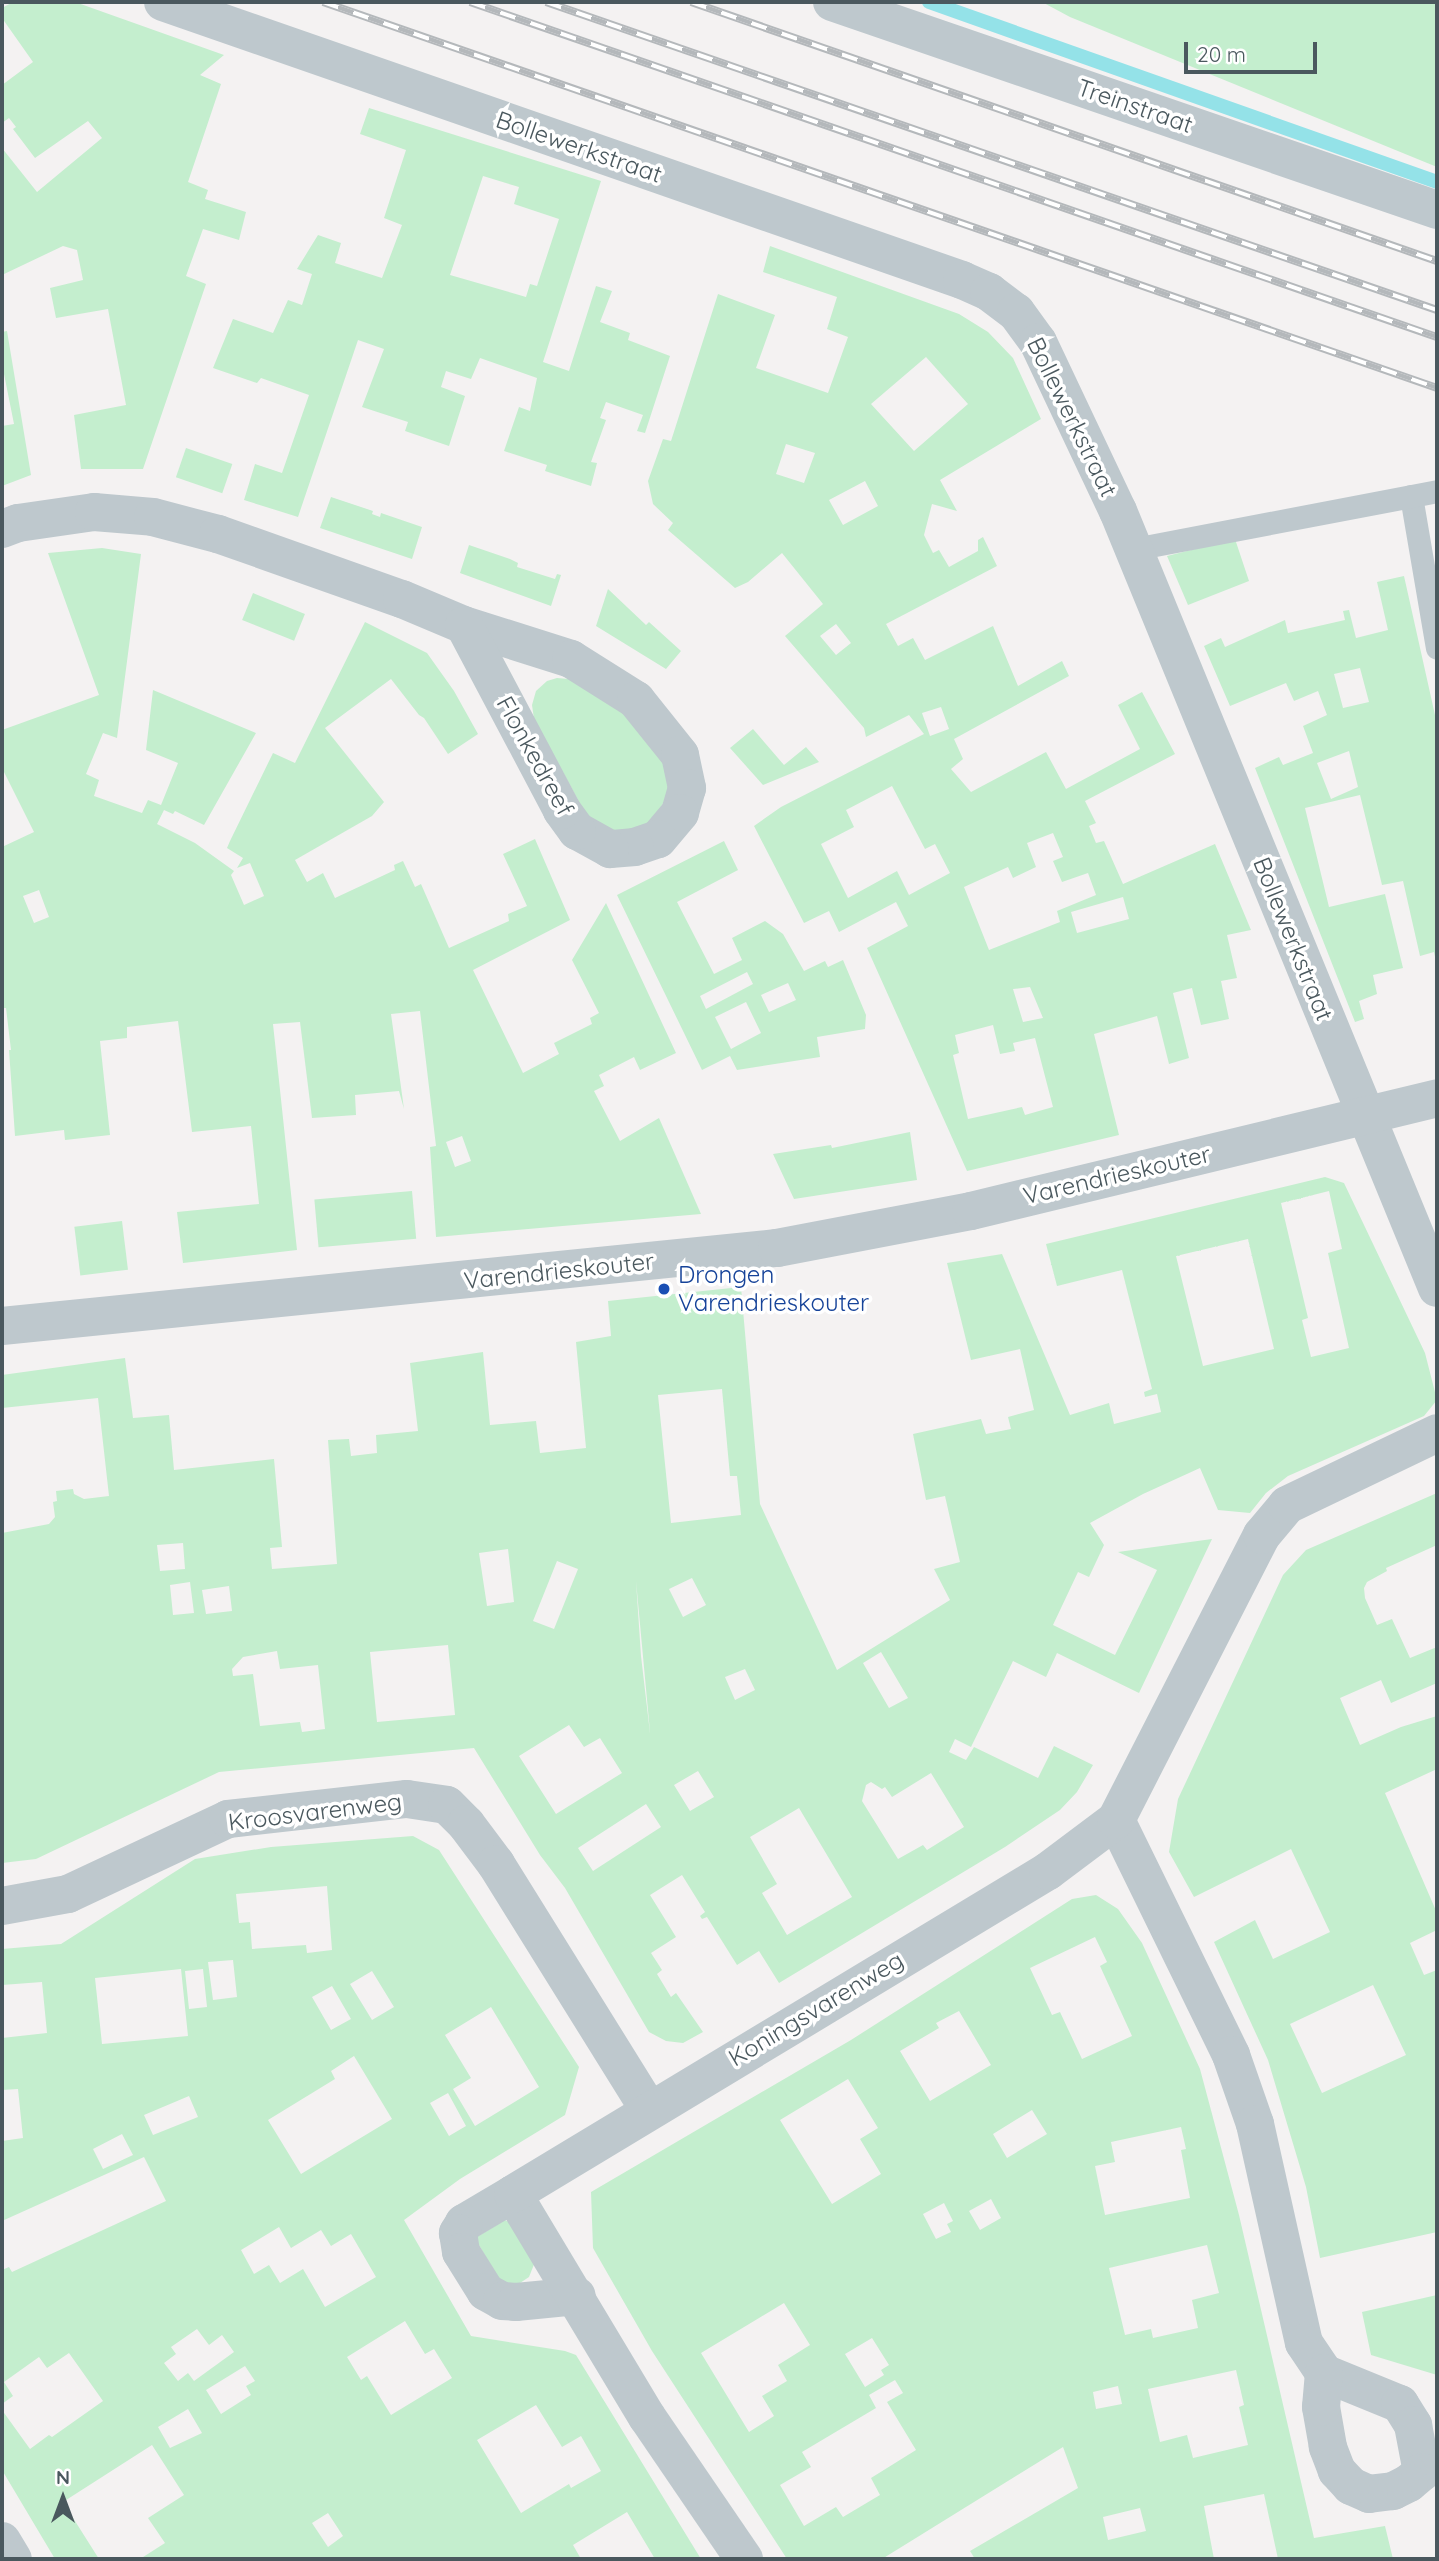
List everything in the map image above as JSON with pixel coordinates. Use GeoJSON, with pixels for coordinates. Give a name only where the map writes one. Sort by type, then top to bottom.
{"type":"FeatureCollection","features":[{"type":"Feature","properties":{"kind":"street","name":"Bollewerkstraat"},"geometry":{"type":"LineString","coordinates":[[163,2],[989,292],[1016,312],[1038,342],[1133,549],[1437,1289]]}},
{"type":"Feature","properties":{"kind":"street","name":"Treinstraat"},"geometry":{"type":"LineString","coordinates":[[832,2],[1437,210]]}},
{"type":"Feature","properties":{"kind":"street","name":"Flonkedreef"},"geometry":{"type":"LineString","coordinates":[[2,529],[18,523],[94,512],[153,517],[218,534],[402,598],[464,625],[571,659],[636,701],[680,755],[687,788],[680,813],[658,839],[635,847],[610,849],[577,831],[562,810],[464,625]]}},
{"type":"Feature","properties":{"kind":"street","name":"Varendrieskouter"},"geometry":{"type":"LineString","coordinates":[[2,1326],[777,1248],[971,1211],[1437,1098]]}},
{"type":"Feature","properties":{"kind":"street","name":"Koningsvarenweg"},"geometry":{"type":"LineString","coordinates":[[577,2296],[502,2301],[486,2292],[461,2252],[458,2233],[464,2223],[1048,1871],[1116,1821],[1262,1535],[1287,1505],[1437,1433]]}},
{"type":"Feature","properties":{"kind":"street","name":"Kroosvarenweg"},"geometry":{"type":"LineString","coordinates":[[2,1906],[68,1894],[228,1819],[407,1799],[447,1805],[466,1824],[496,1864],[649,2110]]}},
{"type":"Feature","properties":{"kind":"street"},"geometry":{"type":"LineString","coordinates":[[1116,1821],[1231,2054],[1255,2124],[1304,2343],[1324,2373]]}},
{"type":"Feature","properties":{"kind":"street"},"geometry":{"type":"LineString","coordinates":[[513,2194],[577,2296],[647,2417],[744,2559]]}},
{"type":"Feature","properties":{"kind":"street"},"geometry":{"type":"LineString","coordinates":[[2,2541],[13,2559]]}},
{"type":"Feature","properties":{"kind":"lane"},"geometry":{"type":"LineString","coordinates":[[1133,549],[1437,491]]}},
{"type":"Feature","properties":{"kind":"lane"},"geometry":{"type":"LineString","coordinates":[[1411,496],[1437,648]]}},
{"type":"Feature","properties":{"kind":"green space"},"geometry":{"type":"Polygon","coordinates":[[[13,2],[75,2],[224,55],[200,75],[221,84],[188,182],[208,190],[205,199],[246,212],[239,240],[203,229],[186,276],[206,284],[143,469],[81,469],[74,415],[126,405],[108,309],[56,318],[50,288],[83,280],[77,250],[63,246],[2,275],[2,148],[37,192],[102,138],[88,121],[35,158],[13,129],[16,127],[9,118],[2,123],[2,85],[33,62],[2,18],[2,8],[13,2]]]}},
{"type":"Feature","properties":{"kind":"green space"},"geometry":{"type":"Polygon","coordinates":[[[1042,2],[1437,2],[1437,167],[1070,17],[1042,2]]]}},
{"type":"Feature","properties":{"kind":"green space"},"geometry":{"type":"Polygon","coordinates":[[[369,108],[601,181],[543,362],[569,371],[596,286],[612,291],[600,322],[630,333],[628,340],[670,356],[645,433],[637,431],[643,415],[606,402],[600,418],[606,420],[591,462],[597,463],[591,486],[545,471],[547,465],[504,451],[519,407],[530,411],[537,378],[480,358],[471,379],[446,371],[441,387],[465,396],[449,446],[405,431],[408,422],[362,407],[384,349],[358,340],[298,517],[244,500],[255,464],[282,473],[309,395],[261,378],[257,383],[213,368],[233,319],[273,333],[288,300],[302,305],[312,274],[297,269],[318,235],[341,243],[335,263],[382,278],[402,225],[384,218],[406,150],[360,134],[369,108]],[[483,176],[450,275],[526,297],[530,284],[537,286],[559,219],[514,204],[519,187],[483,176]]]}},
{"type":"Feature","properties":{"kind":"green space"},"geometry":{"type":"Polygon","coordinates":[[[770,246],[959,314],[988,332],[1013,358],[1041,419],[940,480],[957,511],[932,504],[924,535],[933,553],[939,550],[949,567],[978,551],[978,540],[983,537],[997,566],[886,624],[898,646],[913,638],[925,660],[993,626],[1018,686],[1062,661],[1069,676],[954,739],[963,759],[951,769],[971,792],[1046,752],[1066,789],[1140,749],[1118,705],[1142,692],[1175,754],[1085,801],[1096,823],[1089,826],[1096,843],[1104,841],[1123,884],[1215,844],[1251,930],[1227,935],[1237,978],[1221,981],[1229,1019],[1201,1025],[1192,988],[1173,993],[1189,1058],[1169,1064],[1157,1016],[1094,1034],[1119,1135],[967,1171],[867,948],[908,926],[896,902],[839,932],[829,911],[804,923],[754,826],[781,807],[924,734],[909,715],[866,737],[864,728],[785,636],[823,604],[782,553],[748,582],[735,588],[668,530],[673,523],[653,504],[648,481],[663,439],[671,441],[718,294],[775,315],[756,368],[828,393],[848,337],[827,329],[837,297],[763,272],[770,246]],[[926,357],[871,404],[914,451],[968,404],[926,357]],[[786,444],[776,474],[804,483],[815,453],[786,444]],[[865,481],[829,500],[843,525],[878,506],[865,481]],[[836,624],[820,636],[836,655],[851,643],[836,624]],[[941,707],[922,713],[930,736],[949,729],[941,707]],[[892,786],[846,810],[854,827],[821,844],[848,898],[897,871],[909,895],[950,873],[935,844],[925,849],[892,786]],[[1053,833],[1027,843],[1036,867],[1013,878],[1008,867],[964,887],[989,950],[1060,922],[1057,911],[1096,895],[1088,873],[1062,882],[1053,861],[1063,857],[1053,833]],[[1123,897],[1071,912],[1077,933],[1129,919],[1123,897]],[[1030,987],[1013,989],[1023,1022],[1043,1018],[1030,987]],[[993,1025],[955,1035],[959,1053],[953,1055],[968,1119],[1022,1107],[1025,1115],[1053,1107],[1035,1038],[1013,1043],[1015,1051],[1000,1054],[993,1025]]]}},
{"type":"Feature","properties":{"kind":"green space"},"geometry":{"type":"Polygon","coordinates":[[[7,331],[31,475],[2,486],[2,426],[14,424],[2,364],[2,332],[7,331]]]}},
{"type":"Feature","properties":{"kind":"green space"},"geometry":{"type":"Polygon","coordinates":[[[186,448],[232,464],[222,493],[176,477],[186,448]]]}},
{"type":"Feature","properties":{"kind":"green space"},"geometry":{"type":"Polygon","coordinates":[[[331,497],[373,511],[372,514],[380,517],[381,513],[422,527],[412,559],[320,528],[331,497]]]}},
{"type":"Feature","properties":{"kind":"green space"},"geometry":{"type":"Polygon","coordinates":[[[1235,539],[1249,581],[1188,605],[1167,556],[1235,539]]]}},
{"type":"Feature","properties":{"kind":"green space"},"geometry":{"type":"Polygon","coordinates":[[[469,545],[510,559],[518,563],[517,567],[555,579],[557,574],[561,575],[551,606],[460,573],[469,545]]]}},
{"type":"Feature","properties":{"kind":"green space"},"geometry":{"type":"Polygon","coordinates":[[[102,548],[141,554],[117,738],[103,733],[86,774],[99,780],[94,796],[142,813],[148,800],[161,805],[178,763],[146,750],[153,690],[256,733],[204,825],[175,811],[173,814],[164,810],[157,824],[195,843],[234,871],[231,875],[244,905],[264,896],[250,863],[237,868],[243,858],[227,848],[273,753],[295,763],[365,622],[427,653],[454,691],[478,734],[448,754],[424,718],[391,679],[325,728],[384,802],[372,816],[295,860],[307,882],[323,873],[335,898],[395,870],[394,865],[403,861],[415,887],[421,884],[449,948],[509,921],[508,914],[527,906],[503,854],[535,839],[570,920],[473,970],[523,1073],[559,1054],[554,1043],[592,1024],[590,1018],[599,1013],[572,960],[606,903],[676,1053],[640,1070],[634,1057],[599,1075],[604,1086],[594,1091],[620,1141],[659,1118],[701,1214],[436,1237],[430,1147],[436,1146],[420,1011],[391,1014],[404,1109],[399,1091],[355,1095],[356,1115],[312,1118],[300,1022],[273,1024],[297,1250],[183,1263],[177,1212],[259,1204],[251,1126],[192,1132],[178,1021],[127,1027],[127,1038],[100,1041],[110,1135],[65,1140],[64,1130],[15,1136],[11,1050],[6,1008],[2,1008],[2,847],[34,832],[2,768],[2,730],[99,695],[48,553],[102,548]],[[39,890],[23,896],[34,923],[49,917],[39,890]],[[462,1136],[446,1142],[455,1167],[471,1161],[462,1136]]]}},
{"type":"Feature","properties":{"kind":"green space"},"geometry":{"type":"Polygon","coordinates":[[[1404,576],[1437,724],[1437,967],[1434,952],[1420,956],[1403,881],[1382,885],[1360,795],[1305,808],[1329,907],[1385,894],[1403,968],[1373,975],[1377,994],[1359,1001],[1364,1019],[1355,1022],[1255,768],[1279,757],[1283,765],[1313,753],[1303,726],[1327,715],[1318,691],[1294,701],[1286,683],[1230,706],[1204,646],[1221,638],[1225,647],[1285,620],[1288,633],[1345,620],[1343,611],[1349,610],[1356,638],[1388,630],[1377,582],[1404,576]],[[1360,668],[1334,674],[1343,708],[1369,702],[1360,668]],[[1349,751],[1317,763],[1331,799],[1358,787],[1349,751]]]}},
{"type":"Feature","properties":{"kind":"green space"},"geometry":{"type":"Polygon","coordinates":[[[608,589],[646,625],[649,622],[681,651],[666,669],[596,626],[608,589]]]}},
{"type":"Feature","properties":{"kind":"green space"},"geometry":{"type":"Polygon","coordinates":[[[253,593],[305,614],[294,641],[242,620],[253,593]]]}},
{"type":"Feature","properties":{"kind":"green space"},"geometry":{"type":"Polygon","coordinates":[[[569,679],[606,696],[665,757],[669,792],[652,824],[623,833],[590,822],[534,719],[532,705],[536,691],[547,681],[569,679]]]}},
{"type":"Feature","properties":{"kind":"green space"},"geometry":{"type":"Polygon","coordinates":[[[753,729],[784,765],[806,747],[819,762],[763,785],[730,748],[753,729]]]}},
{"type":"Feature","properties":{"kind":"green space"},"geometry":{"type":"Polygon","coordinates":[[[724,841],[738,870],[677,902],[714,974],[742,960],[732,938],[765,921],[783,934],[804,971],[825,961],[828,967],[843,960],[866,1015],[865,1029],[817,1037],[820,1057],[737,1070],[730,1056],[702,1070],[617,895],[724,841]],[[747,972],[700,996],[706,1009],[753,984],[747,972]],[[788,983],[761,995],[769,1012],[796,1000],[788,983]],[[746,1002],[715,1017],[731,1049],[761,1033],[746,1002]]]}},
{"type":"Feature","properties":{"kind":"green space"},"geometry":{"type":"Polygon","coordinates":[[[910,1132],[917,1180],[794,1199],[773,1154],[831,1145],[832,1148],[910,1132]]]}},
{"type":"Feature","properties":{"kind":"green space"},"geometry":{"type":"Polygon","coordinates":[[[1325,1177],[1344,1183],[1425,1353],[1437,1400],[1424,1416],[1288,1476],[1266,1493],[1250,1513],[1218,1510],[1200,1468],[1143,1494],[1090,1523],[1104,1545],[1089,1577],[1078,1572],[1053,1625],[1115,1655],[1157,1570],[1118,1552],[1212,1539],[1139,1693],[1057,1653],[1046,1677],[1013,1661],[971,1747],[955,1739],[949,1752],[966,1760],[974,1747],[1038,1778],[1054,1746],[1093,1765],[1077,1792],[1060,1810],[1005,1847],[779,1983],[759,1951],[737,1965],[707,1917],[702,1919],[700,1916],[705,1912],[682,1875],[650,1895],[676,1937],[651,1953],[662,1970],[657,1974],[671,1997],[676,1993],[703,2032],[683,2043],[666,2041],[649,2032],[565,1888],[540,1855],[474,1748],[219,1772],[36,1859],[2,1863],[2,1533],[49,1524],[55,1517],[53,1502],[57,1501],[56,1491],[73,1489],[74,1494],[84,1499],[109,1496],[98,1398],[2,1408],[2,1375],[125,1358],[133,1418],[169,1415],[174,1470],[274,1459],[282,1547],[270,1548],[272,1569],[337,1564],[328,1440],[349,1439],[351,1456],[377,1453],[376,1435],[418,1431],[410,1363],[483,1352],[490,1425],[536,1421],[540,1453],[586,1448],[576,1342],[611,1336],[608,1301],[741,1287],[760,1504],[837,1670],[950,1600],[934,1569],[960,1562],[945,1496],[926,1500],[913,1434],[981,1419],[986,1434],[1011,1429],[1008,1417],[1034,1410],[1020,1349],[971,1360],[947,1263],[1002,1254],[1070,1415],[1109,1403],[1114,1424],[1161,1412],[1157,1394],[1145,1397],[1144,1392],[1152,1389],[1122,1270],[1057,1286],[1046,1244],[1325,1177]],[[1329,1191],[1281,1203],[1308,1318],[1302,1320],[1311,1357],[1349,1348],[1328,1253],[1342,1249],[1329,1191]],[[1248,1239],[1176,1256],[1203,1366],[1274,1349],[1248,1239]],[[722,1389],[658,1395],[671,1523],[741,1515],[737,1476],[730,1476],[722,1389]],[[183,1543],[157,1545],[160,1571],[185,1569],[183,1543]],[[508,1549],[479,1553],[487,1606],[514,1602],[508,1549]],[[557,1561],[533,1621],[554,1629],[578,1569],[557,1561]],[[692,1578],[669,1589],[683,1617],[706,1605],[692,1578]],[[636,1581],[641,1656],[650,1733],[636,1581]],[[190,1582],[170,1585],[173,1615],[194,1613],[190,1582]],[[229,1586],[202,1590],[206,1614],[232,1611],[229,1586]],[[448,1645],[370,1652],[377,1722],[455,1715],[448,1645]],[[277,1651],[243,1657],[232,1669],[233,1676],[253,1674],[260,1726],[300,1722],[302,1732],[325,1729],[318,1665],[280,1669],[277,1651]],[[881,1652],[863,1663],[889,1708],[908,1698],[881,1652]],[[745,1669],[725,1677],[735,1700],[755,1690],[745,1669]],[[569,1725],[519,1756],[556,1814],[622,1773],[600,1738],[584,1747],[569,1725]],[[698,1771],[674,1785],[690,1811],[714,1797],[698,1771]],[[931,1773],[892,1797],[885,1787],[882,1789],[871,1782],[866,1785],[862,1801],[898,1859],[923,1845],[927,1850],[964,1827],[931,1773]],[[646,1804],[578,1848],[593,1871],[661,1827],[646,1804]],[[799,1808],[750,1837],[777,1884],[762,1893],[787,1935],[852,1897],[799,1808]]]}},
{"type":"Feature","properties":{"kind":"green space"},"geometry":{"type":"Polygon","coordinates":[[[412,1191],[416,1239],[319,1247],[314,1200],[412,1191]]]}},
{"type":"Feature","properties":{"kind":"green space"},"geometry":{"type":"Polygon","coordinates":[[[122,1221],[128,1270],[80,1275],[74,1227],[122,1221]]]}},
{"type":"Feature","properties":{"kind":"green space"},"geometry":{"type":"Polygon","coordinates":[[[1437,1493],[1437,1545],[1386,1568],[1387,1571],[1367,1582],[1364,1588],[1365,1598],[1377,1625],[1392,1619],[1410,1658],[1437,1647],[1437,1683],[1391,1703],[1381,1680],[1340,1698],[1360,1745],[1401,1727],[1437,1716],[1437,1769],[1385,1793],[1437,1913],[1437,1930],[1410,1943],[1424,1975],[1437,1970],[1437,2232],[1320,2258],[1306,2187],[1268,2060],[1214,1942],[1255,1920],[1273,1959],[1330,1932],[1291,1849],[1194,1897],[1169,1852],[1178,1799],[1283,1575],[1306,1550],[1437,1493]],[[1373,1985],[1290,2024],[1322,2093],[1406,2055],[1373,1985]]]}},
{"type":"Feature","properties":{"kind":"green space"},"geometry":{"type":"Polygon","coordinates":[[[413,1836],[439,1850],[579,2067],[565,2115],[460,2179],[404,2220],[471,2336],[576,2355],[701,2559],[655,2559],[627,2512],[573,2545],[581,2559],[140,2559],[165,2543],[148,2518],[184,2495],[152,2445],[63,2502],[99,2559],[55,2559],[2,2470],[2,2410],[30,2449],[103,2401],[69,2353],[47,2368],[39,2357],[4,2382],[13,2396],[2,2404],[2,2270],[9,2267],[12,2272],[166,2201],[144,2157],[2,2221],[2,2141],[23,2138],[18,2089],[2,2090],[2,2038],[47,2033],[42,1982],[2,1985],[2,1949],[61,1944],[195,1859],[271,1847],[413,1836]],[[327,1886],[236,1894],[239,1923],[250,1922],[252,1949],[306,1945],[307,1953],[332,1950],[327,1886]],[[233,1960],[208,1962],[213,2000],[237,1997],[233,1960]],[[181,1969],[95,1978],[102,2044],[188,2036],[181,1969]],[[203,1969],[185,1971],[189,2009],[207,2007],[203,1969]],[[372,1971],[350,1984],[372,2020],[394,2007],[372,1971]],[[332,1986],[312,1997],[331,2030],[351,2019],[332,1986]],[[491,2007],[445,2035],[471,2078],[453,2089],[475,2126],[539,2087],[491,2007]],[[354,2056],[331,2071],[335,2079],[268,2120],[301,2174],[392,2119],[354,2056]],[[448,2093],[430,2103],[449,2136],[466,2126],[448,2093]],[[189,2096],[144,2115],[153,2135],[198,2117],[189,2096]],[[122,2134],[93,2149],[103,2169],[133,2155],[122,2134]],[[279,2227],[241,2250],[254,2274],[269,2265],[280,2283],[303,2269],[325,2307],[376,2277],[351,2234],[331,2246],[321,2230],[291,2248],[279,2227]],[[405,2321],[347,2357],[361,2380],[367,2376],[391,2415],[452,2378],[434,2349],[425,2354],[405,2321]],[[197,2329],[171,2347],[176,2354],[164,2363],[178,2381],[188,2373],[194,2381],[234,2352],[222,2335],[209,2345],[197,2329]],[[245,2366],[206,2390],[221,2414],[251,2395],[246,2386],[255,2381],[245,2366]],[[536,2405],[477,2440],[521,2513],[569,2484],[571,2488],[601,2471],[581,2436],[562,2447],[536,2405]],[[188,2409],[158,2427],[170,2448],[202,2433],[188,2409]],[[328,2513],[312,2523],[328,2547],[343,2536],[328,2513]]]}},
{"type":"Feature","properties":{"kind":"green space"},"geometry":{"type":"Polygon","coordinates":[[[1096,1895],[1118,1909],[1142,1943],[1200,2069],[1239,2215],[1314,2538],[1385,2526],[1393,2559],[1278,2559],[1264,2494],[1204,2506],[1214,2559],[975,2559],[970,2551],[1078,2488],[1063,2447],[882,2559],[787,2559],[652,2351],[593,2248],[591,2192],[851,2040],[1072,1899],[1096,1895]],[[1095,1937],[1030,1968],[1052,2015],[1060,2012],[1082,2059],[1132,2036],[1100,1966],[1107,1962],[1095,1937]],[[959,2011],[936,2023],[939,2028],[900,2051],[930,2101],[991,2065],[959,2011]],[[848,2079],[780,2120],[832,2204],[881,2174],[860,2139],[878,2128],[848,2079]],[[1032,2110],[993,2134],[1007,2158],[1047,2134],[1032,2110]],[[1181,2127],[1111,2142],[1115,2162],[1095,2166],[1105,2215],[1190,2198],[1181,2150],[1186,2149],[1181,2127]],[[991,2199],[969,2211],[980,2230],[1001,2218],[991,2199]],[[944,2203],[923,2214],[936,2239],[951,2232],[947,2224],[953,2221],[944,2203]],[[1207,2245],[1109,2268],[1125,2335],[1151,2329],[1153,2338],[1198,2328],[1192,2300],[1219,2293],[1207,2245]],[[784,2303],[701,2353],[749,2432],[774,2416],[762,2396],[787,2381],[778,2365],[810,2345],[784,2303]],[[872,2338],[845,2354],[865,2387],[884,2375],[881,2370],[889,2365],[872,2338]],[[1236,2370],[1148,2389],[1160,2442],[1187,2435],[1193,2458],[1248,2445],[1239,2407],[1244,2405],[1236,2370]],[[895,2380],[869,2395],[876,2408],[802,2452],[811,2467],[780,2485],[804,2526],[836,2507],[843,2517],[880,2495],[871,2478],[916,2450],[887,2402],[903,2393],[895,2380]],[[1118,2386],[1093,2392],[1096,2409],[1122,2404],[1118,2386]],[[1140,2508],[1103,2517],[1108,2540],[1146,2531],[1140,2508]]]}},
{"type":"Feature","properties":{"kind":"green space"},"geometry":{"type":"Polygon","coordinates":[[[505,2220],[516,2226],[535,2262],[529,2277],[520,2283],[509,2284],[498,2279],[475,2238],[505,2220]]]}},
{"type":"Feature","properties":{"kind":"green space"},"geometry":{"type":"Polygon","coordinates":[[[1437,2295],[1437,2375],[1371,2355],[1362,2312],[1437,2295]]]}},
{"type":"Feature","properties":{"kind":"waterway"},"geometry":{"type":"LineString","coordinates":[[929,2],[1437,182]]}},
{"type":"Feature","properties":{"kind":"railway"},"geometry":{"type":"LineString","coordinates":[[323,2],[1437,388]]}},
{"type":"Feature","properties":{"kind":"railway"},"geometry":{"type":"LineString","coordinates":[[470,2],[1437,337]]}},
{"type":"Feature","properties":{"kind":"railway"},"geometry":{"type":"LineString","coordinates":[[546,2],[1437,310]]}},
{"type":"Feature","properties":{"kind":"railway"},"geometry":{"type":"LineString","coordinates":[[691,2],[1437,261]]}},
{"type":"Feature","properties":{"kind":"place","name":"Drongen Varendrieskouter"},"geometry":{"type":"Point","coordinates":[664,1289]}}]}
